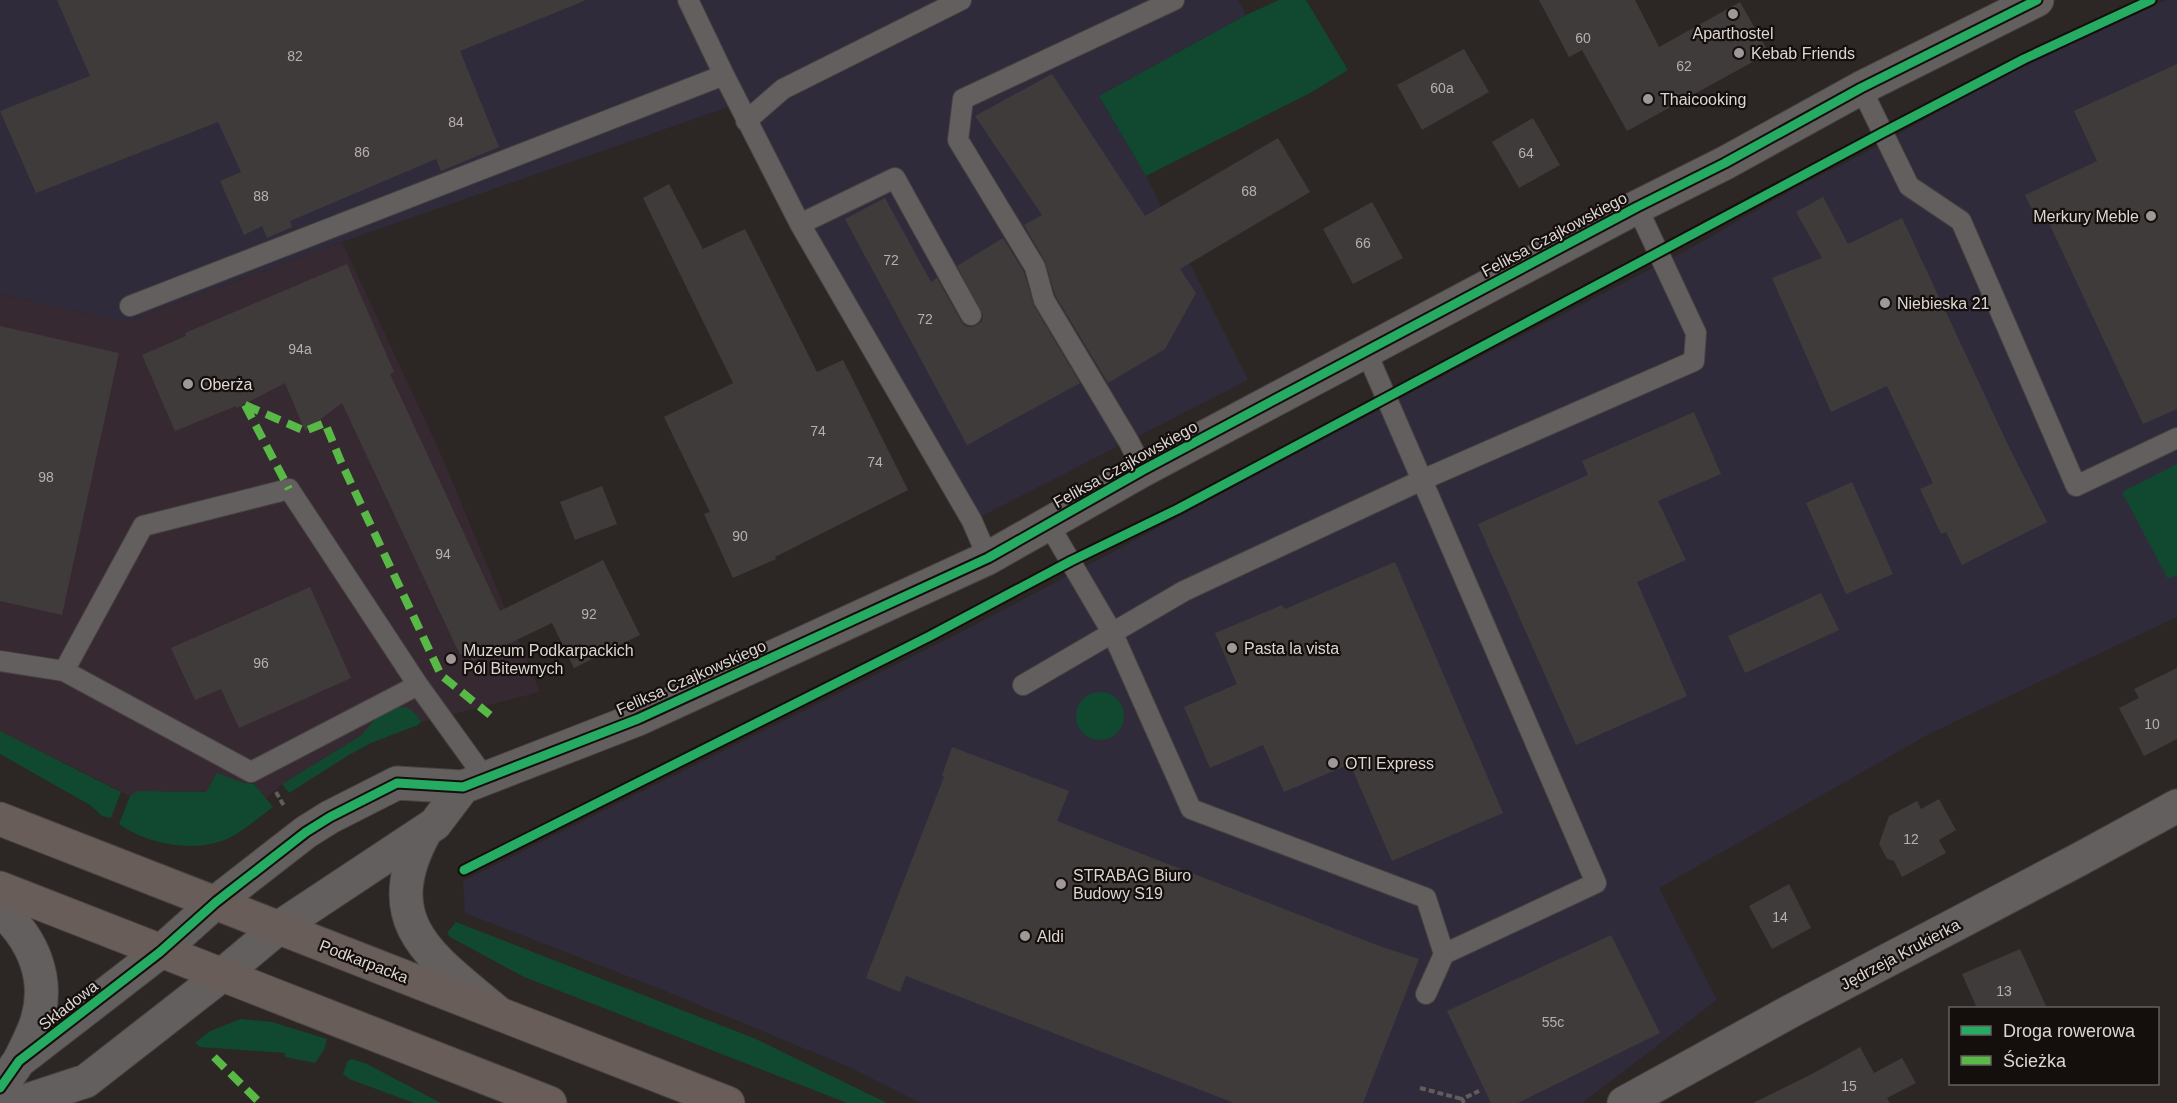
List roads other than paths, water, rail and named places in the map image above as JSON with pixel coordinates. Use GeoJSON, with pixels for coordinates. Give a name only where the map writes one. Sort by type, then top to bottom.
{"type":"FeatureCollection","features":[{"type":"Feature","properties":{"kind":"main road","name":"Podkarpacka"},"geometry":{"type":"LineString","coordinates":[[0,819],[728,1103]]}},
{"type":"Feature","properties":{"kind":"main road"},"geometry":{"type":"LineString","coordinates":[[0,888],[550,1103]]}},
{"type":"Feature","properties":{"kind":"street","name":"Feliksa Czajkowskiego"},"geometry":{"type":"LineString","coordinates":[[216,902],[314,826],[397,783],[474,782],[638,719],[988,558],[1143,470],[1366,351],[1637,207],[1725,163],[1861,88],[2037,0]]}},
{"type":"Feature","properties":{"kind":"street"},"geometry":{"type":"LineString","coordinates":[[19,1103],[86,1081],[222,975],[278,927],[435,824],[474,782]]}},
{"type":"Feature","properties":{"kind":"street","name":"Jędrzeja Krukierka"},"geometry":{"type":"LineString","coordinates":[[1624,1103],[1791,1011],[2177,806]]}},
{"type":"Feature","properties":{"kind":"street"},"geometry":{"type":"LineString","coordinates":[[424,832],[408,869],[406,905],[412,926],[423,946],[438,962],[500,1014]]}},
{"type":"Feature","properties":{"kind":"street","name":"Składowa"},"geometry":{"type":"LineString","coordinates":[[0,1088],[20,1061],[160,952],[216,902]]}},
{"type":"Feature","properties":{"kind":"street"},"geometry":{"type":"LineString","coordinates":[[0,910],[16,925],[28,941],[41,978],[42,997],[39,1015],[20,1061]]}},
{"type":"Feature","properties":{"kind":"lane"},"geometry":{"type":"LineString","coordinates":[[688,0],[746,121],[800,224],[972,521],[988,558]]}},
{"type":"Feature","properties":{"kind":"lane"},"geometry":{"type":"LineString","coordinates":[[746,121],[783,89],[961,0]]}},
{"type":"Feature","properties":{"kind":"lane"},"geometry":{"type":"LineString","coordinates":[[1143,470],[1129,442],[1044,300],[1035,267],[958,140],[963,99],[1174,0]]}},
{"type":"Feature","properties":{"kind":"lane"},"geometry":{"type":"LineString","coordinates":[[130,306],[724,75]]}},
{"type":"Feature","properties":{"kind":"lane"},"geometry":{"type":"LineString","coordinates":[[1861,88],[1909,186],[1961,221],[2076,486],[2177,438]]}},
{"type":"Feature","properties":{"kind":"lane"},"geometry":{"type":"LineString","coordinates":[[800,224],[895,178],[971,315]]}},
{"type":"Feature","properties":{"kind":"lane"},"geometry":{"type":"LineString","coordinates":[[1023,685],[1184,591],[1422,480],[1694,361],[1696,333],[1637,207]]}},
{"type":"Feature","properties":{"kind":"lane"},"geometry":{"type":"LineString","coordinates":[[1366,351],[1596,883],[1444,954],[1426,994]]}},
{"type":"Feature","properties":{"kind":"lane"},"geometry":{"type":"LineString","coordinates":[[64,671],[143,526],[289,489],[418,685],[474,782]]}},
{"type":"Feature","properties":{"kind":"lane"},"geometry":{"type":"LineString","coordinates":[[1048,525],[1113,634],[1191,809],[1426,898],[1444,954]]}},
{"type":"Feature","properties":{"kind":"lane"},"geometry":{"type":"LineString","coordinates":[[0,661],[64,671],[250,772],[418,685]]}},
{"type":"Feature","properties":{"kind":"place","name":"Aparthostel"},"geometry":{"type":"Point","coordinates":[1733,14]}},
{"type":"Feature","properties":{"kind":"place","name":"Kebab Friends"},"geometry":{"type":"Point","coordinates":[1739,53]}},
{"type":"Feature","properties":{"kind":"place","name":"Thaicooking"},"geometry":{"type":"Point","coordinates":[1648,99]}},
{"type":"Feature","properties":{"kind":"place","name":"Merkury Meble"},"geometry":{"type":"Point","coordinates":[2151,216]}},
{"type":"Feature","properties":{"kind":"place","name":"Niebieska 21"},"geometry":{"type":"Point","coordinates":[1885,303]}},
{"type":"Feature","properties":{"kind":"place","name":"Oberża"},"geometry":{"type":"Point","coordinates":[188,384]}},
{"type":"Feature","properties":{"kind":"place","name":"Pasta la vista"},"geometry":{"type":"Point","coordinates":[1232,648]}},
{"type":"Feature","properties":{"kind":"place","name":"Muzeum Podkarpackich Pól Bitewnych"},"geometry":{"type":"Point","coordinates":[451,659]}},
{"type":"Feature","properties":{"kind":"place","name":"OTI Express"},"geometry":{"type":"Point","coordinates":[1333,763]}},
{"type":"Feature","properties":{"kind":"place","name":"STRABAG Biuro Budowy S19"},"geometry":{"type":"Point","coordinates":[1061,884]}},
{"type":"Feature","properties":{"kind":"place","name":"Aldi"},"geometry":{"type":"Point","coordinates":[1025,936]}}]}
